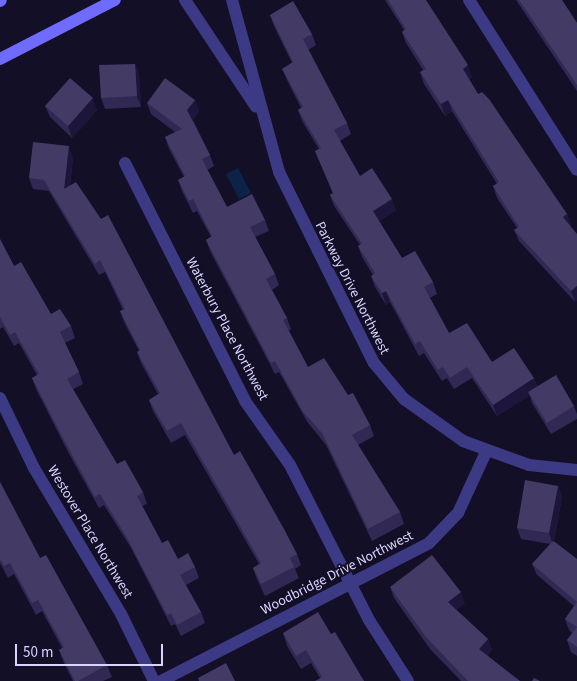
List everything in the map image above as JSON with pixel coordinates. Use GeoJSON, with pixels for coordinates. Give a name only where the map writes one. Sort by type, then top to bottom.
{"type":"FeatureCollection","features":[{"type":"Feature","properties":{"kind":"main road"},"geometry":{"type":"LineString","coordinates":[[0,59],[115,0]]}},
{"type":"Feature","properties":{"kind":"street"},"geometry":{"type":"LineString","coordinates":[[185,0],[240,78],[265,125]]}},
{"type":"Feature","properties":{"kind":"street","name":"Parkway Drive Northwest"},"geometry":{"type":"LineString","coordinates":[[232,0],[265,125],[294,207],[374,364],[428,418],[486,452],[529,465],[577,470]]}},
{"type":"Feature","properties":{"kind":"street"},"geometry":{"type":"LineString","coordinates":[[469,0],[577,170]]}},
{"type":"Feature","properties":{"kind":"street","name":"Waterbury Place Northwest"},"geometry":{"type":"LineString","coordinates":[[125,163],[245,401],[290,465],[368,620],[408,681]]}},
{"type":"Feature","properties":{"kind":"street","name":"Westover Place Northwest"},"geometry":{"type":"LineString","coordinates":[[0,398],[34,468],[117,607],[154,681]]}},
{"type":"Feature","properties":{"kind":"street","name":"Woodbridge Drive Northwest"},"geometry":{"type":"LineString","coordinates":[[162,681],[429,543],[446,529],[469,493],[486,452]]}},
{"type":"Feature","properties":{"kind":"water"},"geometry":{"type":"Polygon","coordinates":[[[238,168],[251,193],[239,199],[226,174],[238,168]]]}},
{"type":"Feature","properties":{"kind":"building"},"geometry":{"type":"Polygon","coordinates":[[[388,0],[426,0],[468,65],[463,69],[478,94],[482,92],[489,99],[567,214],[563,217],[577,234],[577,286],[571,291],[514,230],[519,227],[493,186],[499,182],[448,100],[441,104],[420,72],[426,69],[402,32],[406,29],[388,0]]]}},
{"type":"Feature","properties":{"kind":"building"},"geometry":{"type":"Polygon","coordinates":[[[519,0],[562,0],[577,23],[577,85],[519,0]]]}},
{"type":"Feature","properties":{"kind":"building"},"geometry":{"type":"Polygon","coordinates":[[[293,1],[312,34],[303,39],[347,123],[334,130],[360,176],[372,168],[392,199],[373,211],[402,258],[415,251],[433,282],[424,287],[449,333],[467,323],[492,362],[514,348],[534,378],[493,405],[467,367],[450,378],[443,367],[438,370],[420,341],[415,344],[386,291],[382,293],[371,276],[375,273],[358,246],[362,244],[330,195],[333,193],[315,151],[321,148],[298,110],[303,107],[282,69],[293,62],[270,15],[293,1]]]}},
{"type":"Feature","properties":{"kind":"building"},"geometry":{"type":"Polygon","coordinates":[[[135,64],[137,96],[101,98],[99,65],[135,64]]]}},
{"type":"Feature","properties":{"kind":"building"},"geometry":{"type":"Polygon","coordinates":[[[70,78],[93,98],[68,126],[45,106],[70,78]]]}},
{"type":"Feature","properties":{"kind":"building"},"geometry":{"type":"Polygon","coordinates":[[[165,78],[195,100],[187,110],[210,155],[202,159],[227,207],[252,194],[265,220],[250,227],[275,274],[266,279],[287,318],[283,320],[308,367],[324,358],[348,395],[353,393],[370,425],[352,435],[400,512],[368,529],[322,433],[303,412],[275,361],[271,363],[206,240],[212,236],[193,199],[189,201],[178,180],[185,176],[165,137],[182,129],[147,103],[165,78]]]}},
{"type":"Feature","properties":{"kind":"building"},"geometry":{"type":"Polygon","coordinates":[[[33,142],[69,146],[64,189],[76,182],[101,219],[108,215],[234,455],[240,451],[284,529],[297,554],[290,558],[294,567],[261,584],[253,568],[261,563],[181,423],[167,431],[149,400],[160,393],[137,352],[140,350],[120,311],[125,309],[100,260],[95,264],[44,180],[29,178],[33,142]]]}},
{"type":"Feature","properties":{"kind":"building"},"geometry":{"type":"Polygon","coordinates":[[[0,239],[14,266],[21,262],[51,314],[60,309],[71,326],[60,332],[79,372],[67,379],[117,464],[125,460],[143,492],[137,496],[162,543],[168,540],[178,559],[188,553],[195,567],[180,575],[201,612],[177,625],[171,613],[167,615],[126,536],[100,494],[95,497],[32,378],[39,374],[15,332],[10,335],[0,317],[0,239]]]}},
{"type":"Feature","properties":{"kind":"building"},"geometry":{"type":"Polygon","coordinates":[[[556,375],[574,406],[547,423],[528,392],[556,375]]]}},
{"type":"Feature","properties":{"kind":"building"},"geometry":{"type":"Polygon","coordinates":[[[525,480],[558,486],[549,533],[517,528],[525,480]]]}},
{"type":"Feature","properties":{"kind":"building"},"geometry":{"type":"Polygon","coordinates":[[[0,482],[40,558],[46,555],[107,665],[78,681],[75,681],[59,650],[64,647],[38,600],[32,603],[10,563],[4,566],[0,559],[0,482]]]}},
{"type":"Feature","properties":{"kind":"building"},"geometry":{"type":"Polygon","coordinates":[[[553,541],[577,559],[577,602],[532,564],[553,541]]]}},
{"type":"Feature","properties":{"kind":"building"},"geometry":{"type":"Polygon","coordinates":[[[432,555],[461,592],[448,602],[488,639],[479,649],[520,681],[468,681],[426,637],[390,587],[432,555]]]}},
{"type":"Feature","properties":{"kind":"building"},"geometry":{"type":"Polygon","coordinates":[[[577,602],[577,627],[565,619],[577,602]]]}},
{"type":"Feature","properties":{"kind":"building"},"geometry":{"type":"Polygon","coordinates":[[[318,612],[331,634],[335,632],[364,681],[315,681],[322,677],[306,650],[296,656],[283,633],[318,612]]]}},
{"type":"Feature","properties":{"kind":"building"},"geometry":{"type":"Polygon","coordinates":[[[577,627],[577,647],[567,640],[577,627]]]}},
{"type":"Feature","properties":{"kind":"building"},"geometry":{"type":"Polygon","coordinates":[[[226,663],[235,681],[199,681],[198,678],[226,663]]]}}]}
